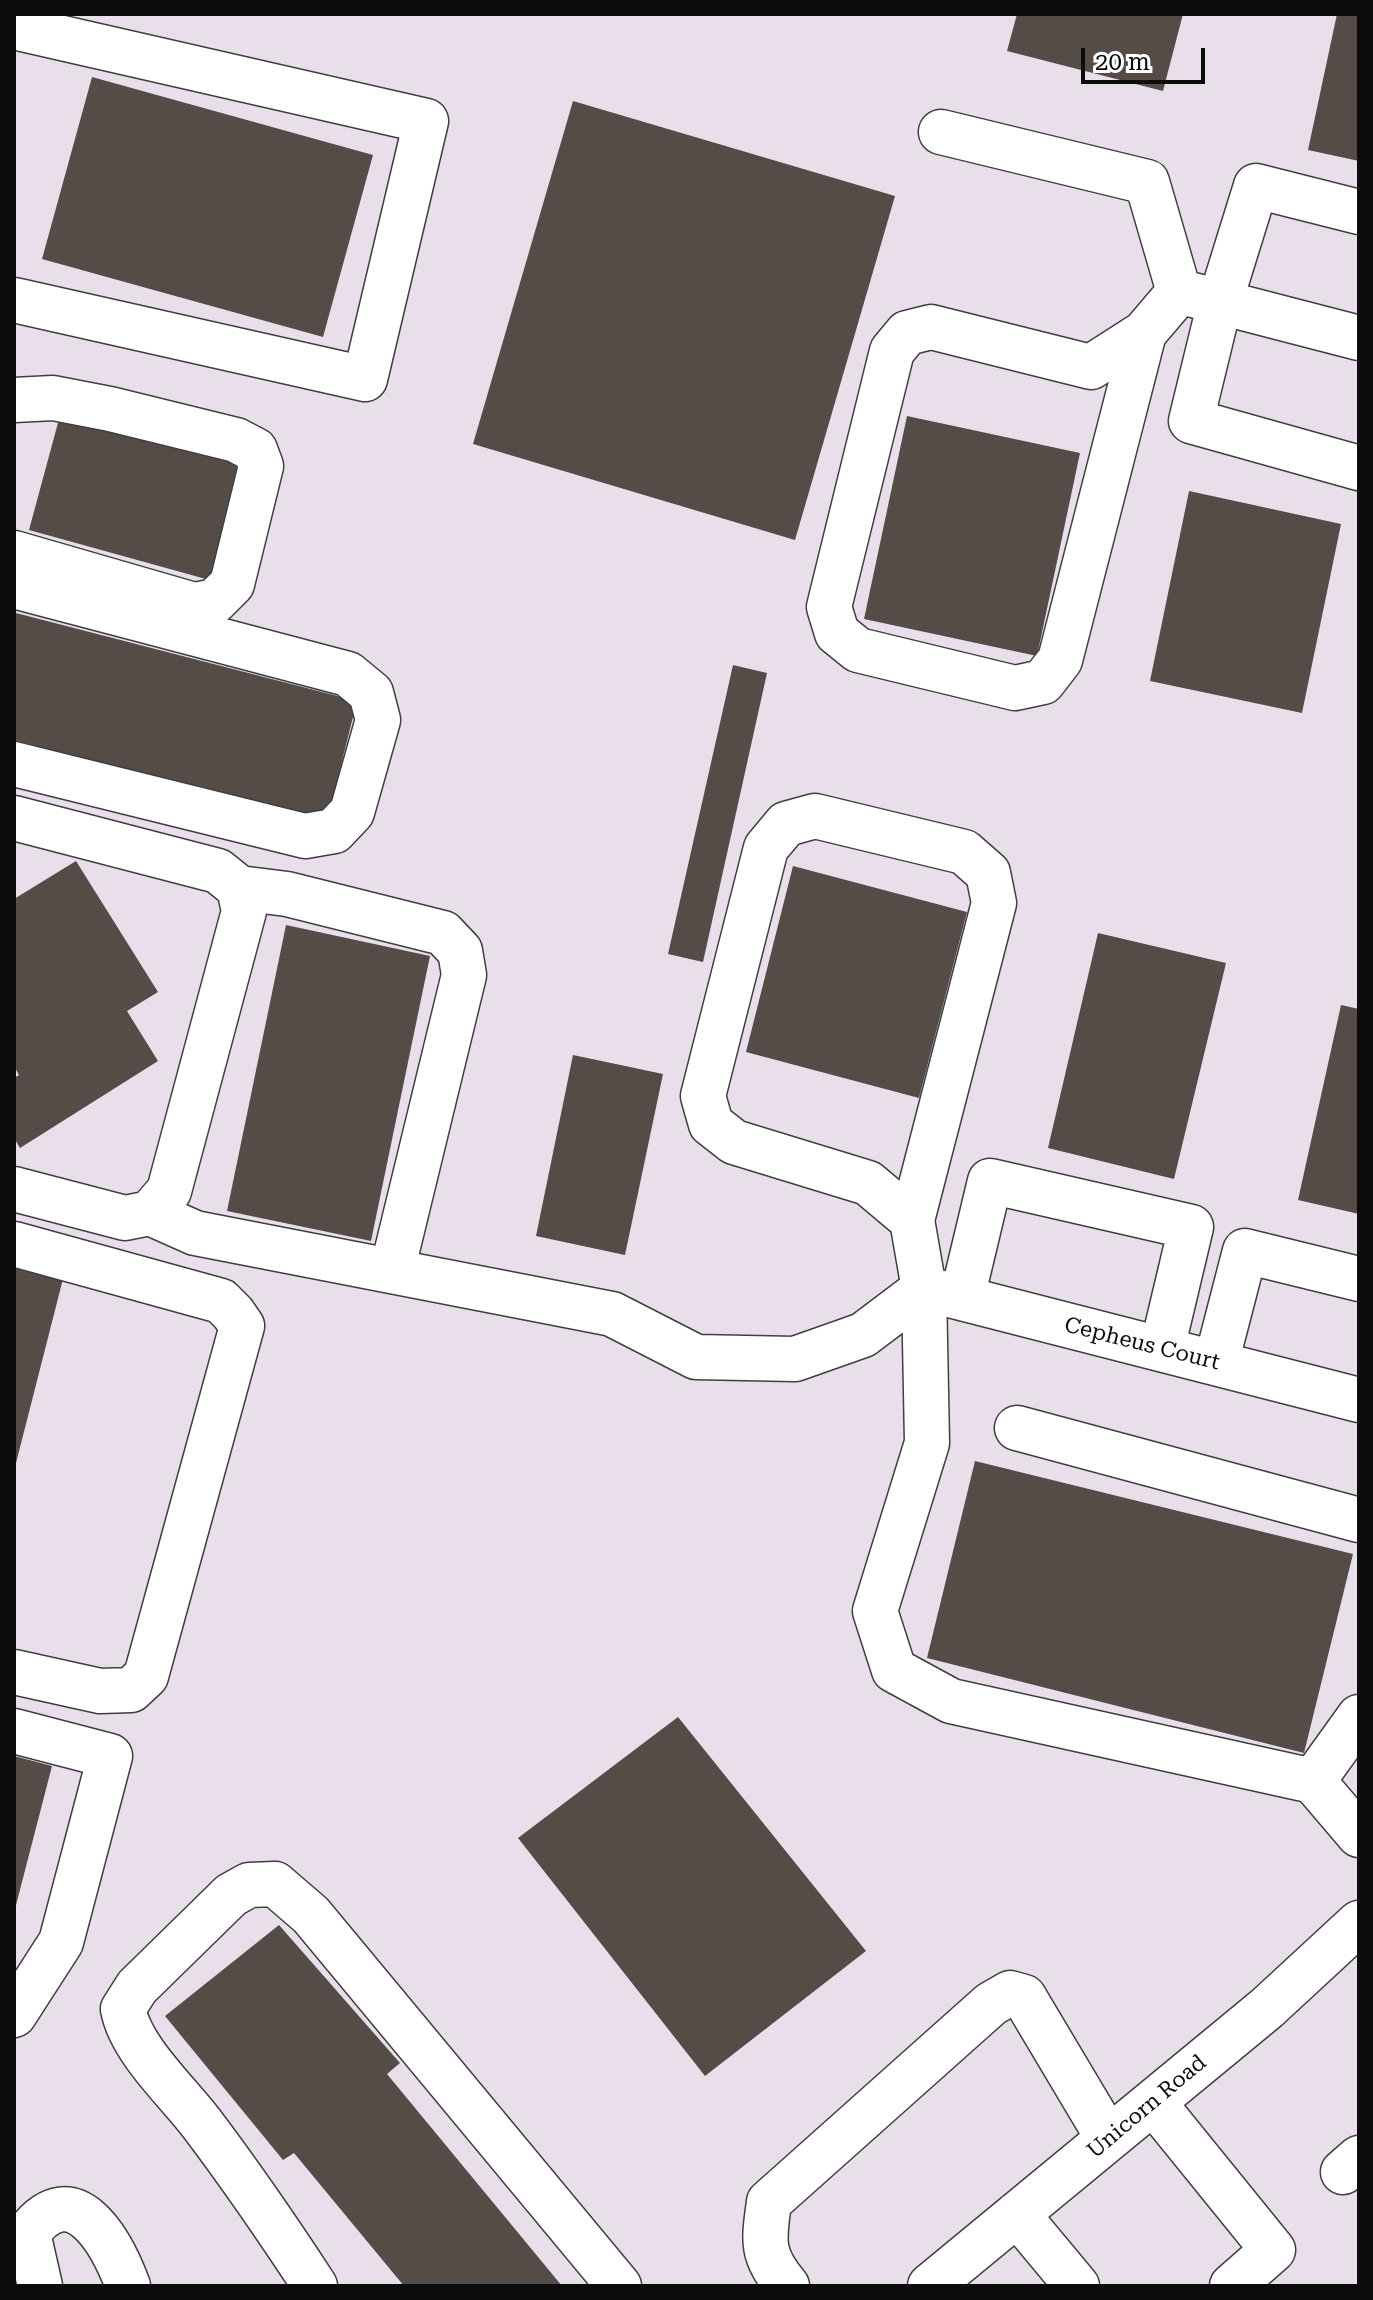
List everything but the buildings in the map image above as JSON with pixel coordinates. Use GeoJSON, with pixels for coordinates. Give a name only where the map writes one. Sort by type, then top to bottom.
{"type":"FeatureCollection","features":[{"type":"Feature","properties":{"kind":"street"},"geometry":{"type":"LineString","coordinates":[[14,300],[365,379],[426,121],[15,30]]}},
{"type":"Feature","properties":{"kind":"street"},"geometry":{"type":"LineString","coordinates":[[941,132],[1147,182],[1200,297]]}},
{"type":"Feature","properties":{"kind":"street"},"geometry":{"type":"LineString","coordinates":[[1359,212],[1256,186],[1200,297],[1191,421],[1359,468]]}},
{"type":"Feature","properties":{"kind":"street"},"geometry":{"type":"LineString","coordinates":[[1144,333],[1060,660],[1043,682],[1015,688],[858,650],[837,633],[829,607],[892,351],[907,333],[931,327],[1091,367],[1200,297],[1359,338]]}},
{"type":"Feature","properties":{"kind":"street"},"geometry":{"type":"LineString","coordinates":[[14,400],[53,398],[236,440],[255,450],[261,466],[232,584],[215,601],[194,605],[14,553]]}},
{"type":"Feature","properties":{"kind":"street"},"geometry":{"type":"LineString","coordinates":[[14,586],[348,674],[371,693],[378,720],[352,812],[334,831],[305,836],[14,764]]}},
{"type":"Feature","properties":{"kind":"street"},"geometry":{"type":"LineString","coordinates":[[912,1220],[994,903],[988,873],[964,852],[815,816],[786,824],[766,848],[703,1096],[711,1124],[734,1142],[868,1183],[912,1220],[943,1294]]}},
{"type":"Feature","properties":{"kind":"street"},"geometry":{"type":"LineString","coordinates":[[14,818],[229,879],[443,933],[460,951],[464,975],[392,1271]]}},
{"type":"Feature","properties":{"kind":"street"},"geometry":{"type":"LineString","coordinates":[[137,1215],[169,1191],[244,911],[229,879]]}},
{"type":"Feature","properties":{"kind":"street"},"geometry":{"type":"LineString","coordinates":[[1162,1349],[1191,1227],[990,1181],[943,1294],[927,1443],[875,1611],[894,1670],[951,1701],[1313,1781],[1359,1835]]}},
{"type":"Feature","properties":{"kind":"street"},"geometry":{"type":"LineString","coordinates":[[14,1189],[137,1215],[195,1233],[612,1314],[696,1357],[795,1359],[863,1335],[943,1294]]}},
{"type":"Feature","properties":{"kind":"street"},"geometry":{"type":"LineString","coordinates":[[14,1244],[221,1301],[242,1326],[146,1676],[131,1690],[100,1691],[14,1672]]}},
{"type":"Feature","properties":{"kind":"street"},"geometry":{"type":"LineString","coordinates":[[1216,1363],[1245,1251],[1359,1279]]}},
{"type":"Feature","properties":{"kind":"street","name":"Cepheus Court"},"geometry":{"type":"LineString","coordinates":[[943,1294],[1359,1400]]}},
{"type":"Feature","properties":{"kind":"street"},"geometry":{"type":"LineString","coordinates":[[1017,1428],[1359,1520]]}},
{"type":"Feature","properties":{"kind":"street"},"geometry":{"type":"LineString","coordinates":[[1313,1781],[1359,1717]]}},
{"type":"Feature","properties":{"kind":"street"},"geometry":{"type":"LineString","coordinates":[[14,1731],[110,1756],[61,1942],[14,2015]]}},
{"type":"Feature","properties":{"kind":"street"},"geometry":{"type":"LineString","coordinates":[[315,2286],[230,2162],[141,2047],[126,2023],[123,2009],[137,1987],[231,1895],[249,1885],[275,1884],[311,1915],[619,2286]]}},
{"type":"Feature","properties":{"kind":"street","name":"Unicorn Road"},"geometry":{"type":"LineString","coordinates":[[930,2286],[1267,2008],[1359,1923]]}},
{"type":"Feature","properties":{"kind":"street"},"geometry":{"type":"LineString","coordinates":[[787,2286],[772,2268],[763,2244],[769,2202],[991,2004],[1010,1993],[1024,1997],[1108,2138]]}},
{"type":"Feature","properties":{"kind":"street"},"geometry":{"type":"LineString","coordinates":[[1153,2102],[1273,2250],[1232,2286]]}},
{"type":"Feature","properties":{"kind":"street"},"geometry":{"type":"LineString","coordinates":[[40,2286],[28,2233],[41,2216],[64,2210],[84,2214],[102,2231],[128,2286]]}},
{"type":"Feature","properties":{"kind":"street"},"geometry":{"type":"LineString","coordinates":[[1017,2214],[1077,2286]]}},
{"type":"Feature","properties":{"kind":"shaded area"},"geometry":{"type":"Polygon","coordinates":[[[14,14],[1359,14],[1359,2286],[14,2286],[14,14]]]}}]}
